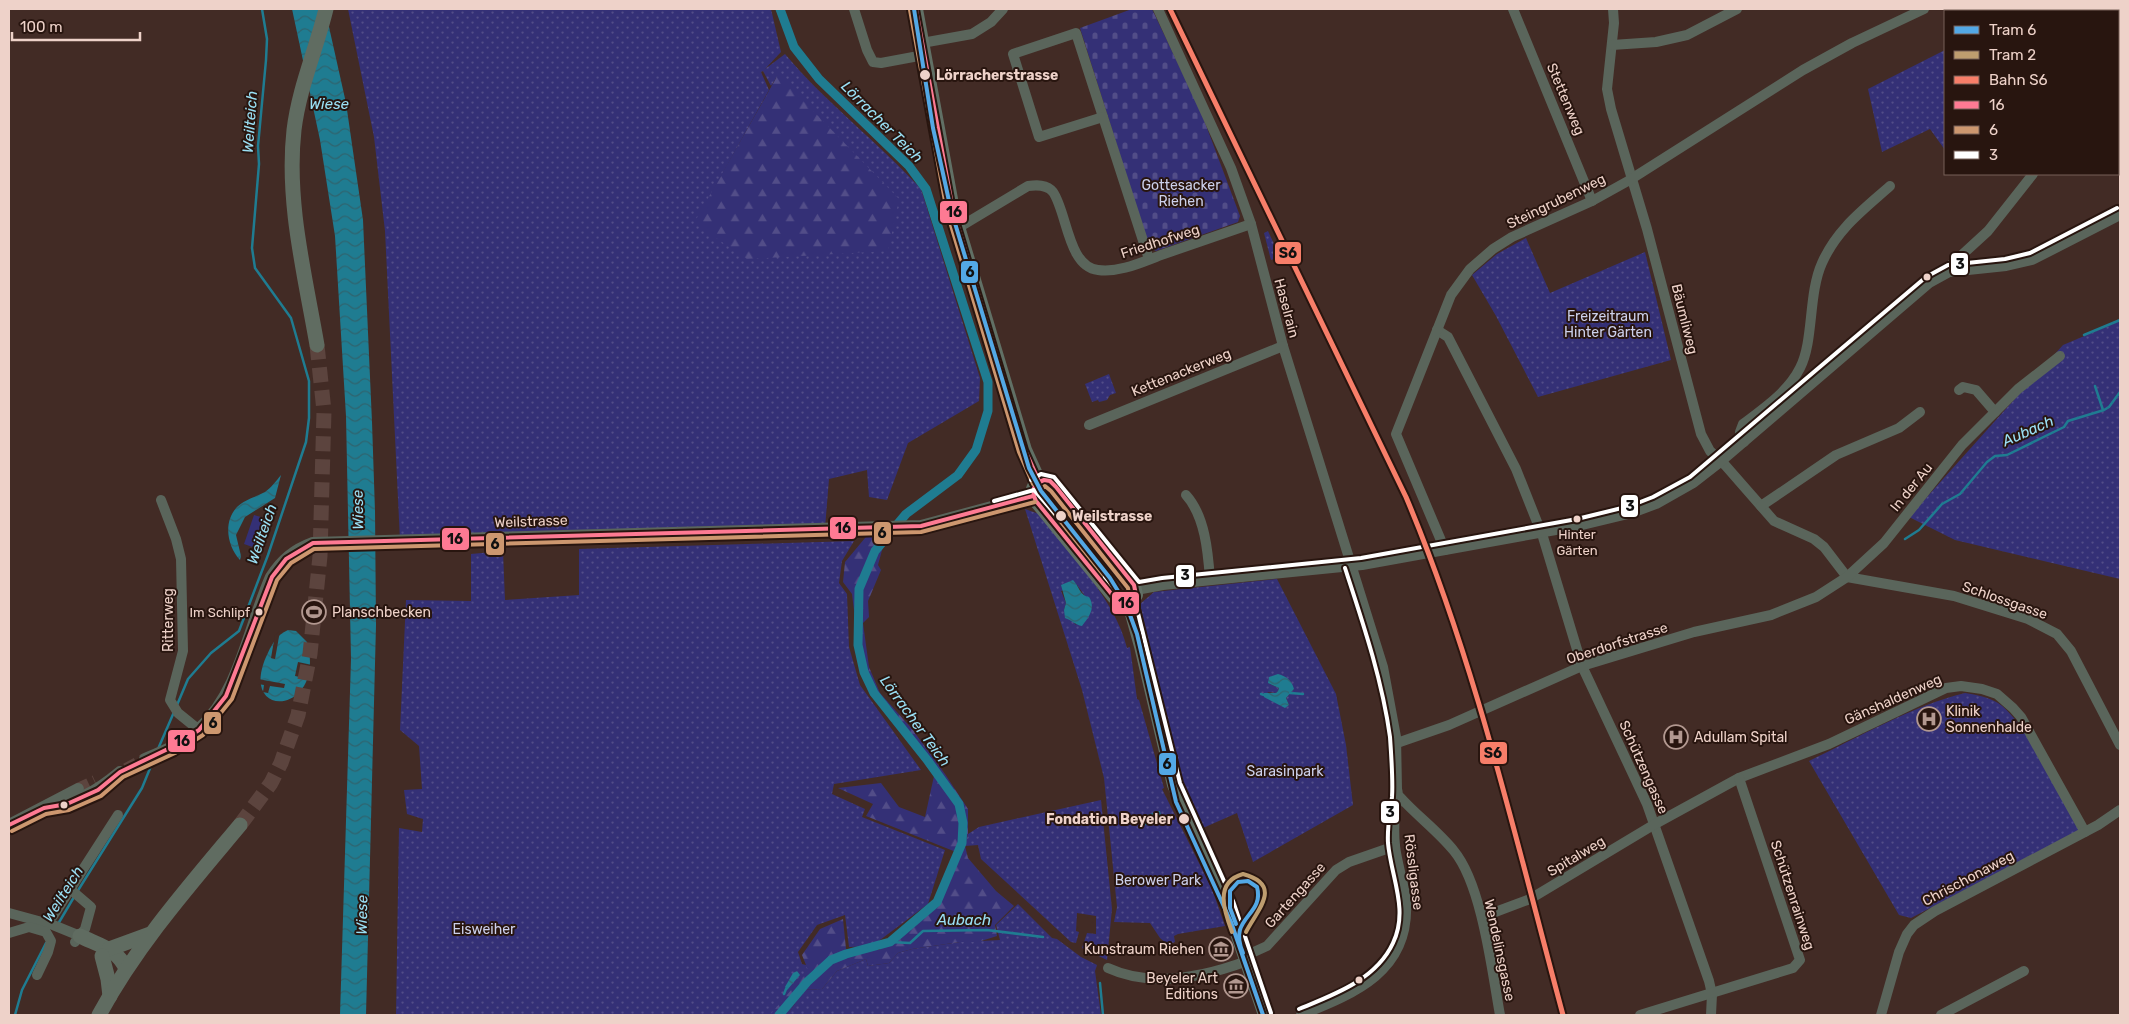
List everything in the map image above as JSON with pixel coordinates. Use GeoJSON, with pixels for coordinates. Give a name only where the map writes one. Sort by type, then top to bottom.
{"type":"FeatureCollection","features":[{"type":"Feature","properties":{"kind":"main road"},"geometry":{"type":"LineString","coordinates":[[316,345],[294,205],[292,166],[294,130],[303,84],[326,9]]}},
{"type":"Feature","properties":{"kind":"main road"},"geometry":{"type":"LineString","coordinates":[[916,9],[949,193],[958,228],[1025,450],[1039,481]]}},
{"type":"Feature","properties":{"kind":"main road"},"geometry":{"type":"LineString","coordinates":[[1039,481],[1050,481],[1136,589],[1134,600],[1129,603],[1119,602],[1114,597],[1033,496],[1032,489],[1039,481]]}},
{"type":"Feature","properties":{"kind":"main road"},"geometry":{"type":"LineString","coordinates":[[1129,603],[1174,785],[1220,888],[1265,1015]]}},
{"type":"Feature","properties":{"kind":"main road"},"geometry":{"type":"LineString","coordinates":[[99,1015],[126,969],[150,934],[240,825]]}},
{"type":"Feature","properties":{"kind":"main road"},"geometry":{"type":"LineString","coordinates":[[105,952],[150,934]]}},
{"type":"Feature","properties":{"kind":"main road"},"geometry":{"type":"LineString","coordinates":[[81,940],[122,960],[126,969]]}},
{"type":"Feature","properties":{"kind":"main road"},"geometry":{"type":"LineString","coordinates":[[105,952],[110,996]]}},
{"type":"Feature","properties":{"kind":"street"},"geometry":{"type":"LineString","coordinates":[[854,9],[867,50],[873,62],[881,63],[972,34],[991,22],[1003,9]]}},
{"type":"Feature","properties":{"kind":"street","name":"Haselrain"},"geometry":{"type":"LineString","coordinates":[[1158,9],[1228,160],[1251,224],[1283,346],[1351,566]]}},
{"type":"Feature","properties":{"kind":"street","name":"Stettenweg"},"geometry":{"type":"LineString","coordinates":[[1513,9],[1592,201]]}},
{"type":"Feature","properties":{"kind":"street","name":"Bäumliweg"},"geometry":{"type":"LineString","coordinates":[[1612,9],[1614,23],[1607,89],[1611,109],[1648,229],[1700,434],[1710,451],[1774,521],[1814,540],[1824,547],[1846,577]]}},
{"type":"Feature","properties":{"kind":"street"},"geometry":{"type":"LineString","coordinates":[[1612,45],[1656,42],[1687,35],[1737,9]]}},
{"type":"Feature","properties":{"kind":"street","name":"Steingrubenweg"},"geometry":{"type":"LineString","coordinates":[[1445,550],[1396,434],[1451,295],[1463,276],[1478,260],[1512,236],[1592,201],[1632,179],[1804,70],[1852,43],[1924,9]]}},
{"type":"Feature","properties":{"kind":"street"},"geometry":{"type":"LineString","coordinates":[[1103,117],[1039,137],[1013,54],[1076,34],[1103,117],[1149,259]]}},
{"type":"Feature","properties":{"kind":"street"},"geometry":{"type":"LineString","coordinates":[[1949,271],[1952,264],[1988,231],[2032,175]]}},
{"type":"Feature","properties":{"kind":"street","name":"Friedhofweg"},"geometry":{"type":"LineString","coordinates":[[958,228],[1028,186],[1041,185],[1052,192],[1078,257],[1085,266],[1096,270],[1110,271],[1251,224]]}},
{"type":"Feature","properties":{"kind":"street"},"geometry":{"type":"LineString","coordinates":[[1744,442],[1740,432],[1743,424],[1787,387],[1801,367],[1807,344],[1817,277],[1830,248],[1850,220],[1890,186]]}},
{"type":"Feature","properties":{"kind":"street"},"geometry":{"type":"LineString","coordinates":[[1136,589],[1156,584],[1351,566],[1612,518],[1656,504],[1693,482],[1744,442],[1930,282],[1949,271],[2006,265],[2032,259],[2120,214]]}},
{"type":"Feature","properties":{"kind":"street"},"geometry":{"type":"LineString","coordinates":[[1437,330],[1448,337],[1516,469],[1541,532]]}},
{"type":"Feature","properties":{"kind":"street","name":"Kettenackerweg"},"geometry":{"type":"LineString","coordinates":[[1089,425],[1283,346]]}},
{"type":"Feature","properties":{"kind":"street","name":"In der Au"},"geometry":{"type":"LineString","coordinates":[[1846,577],[1884,543],[1962,445],[2018,389],[2060,356]]}},
{"type":"Feature","properties":{"kind":"street"},"geometry":{"type":"LineString","coordinates":[[1959,390],[1964,387],[1976,390],[1995,412]]}},
{"type":"Feature","properties":{"kind":"street"},"geometry":{"type":"LineString","coordinates":[[1761,506],[1836,455],[1899,428],[1920,412]]}},
{"type":"Feature","properties":{"kind":"street"},"geometry":{"type":"LineString","coordinates":[[1186,495],[1195,508],[1205,538],[1210,579]]}},
{"type":"Feature","properties":{"kind":"street","name":"Weilstrasse"},"geometry":{"type":"LineString","coordinates":[[153,756],[199,730],[210,718],[226,696],[268,584],[279,565],[291,554],[319,542],[932,524],[1033,496]]}},
{"type":"Feature","properties":{"kind":"street","name":"Ritterweg"},"geometry":{"type":"LineString","coordinates":[[161,500],[176,539],[181,559],[183,651],[170,700],[175,709],[199,730]]}},
{"type":"Feature","properties":{"kind":"street","name":"Schützengasse"},"geometry":{"type":"LineString","coordinates":[[1541,532],[1582,666],[1630,764],[1654,824],[1712,994],[1711,1015]]}},
{"type":"Feature","properties":{"kind":"street","name":"Rössligasse"},"geometry":{"type":"LineString","coordinates":[[1301,1015],[1333,1002],[1375,976],[1391,960],[1403,940],[1406,920],[1406,899],[1395,846],[1395,813],[1400,797],[1397,789],[1397,743],[1384,667],[1351,566]]}},
{"type":"Feature","properties":{"kind":"street","name":"Oberdorfstrasse"},"geometry":{"type":"LineString","coordinates":[[1397,743],[1449,725],[1582,666],[1694,632],[1784,611],[1816,598],[1846,577]]}},
{"type":"Feature","properties":{"kind":"street","name":"Schlossgasse"},"geometry":{"type":"LineString","coordinates":[[1846,577],[1954,596],[2028,619],[2057,634],[2071,651],[2120,745]]}},
{"type":"Feature","properties":{"kind":"street","name":"Gänshaldenweg"},"geometry":{"type":"LineString","coordinates":[[1654,824],[1739,778],[1829,744],[1946,688],[1961,686],[1982,689],[1997,694],[2021,717],[2085,832]]}},
{"type":"Feature","properties":{"kind":"street"},"geometry":{"type":"LineString","coordinates":[[44,808],[67,804],[98,790],[123,770],[95,782]]}},
{"type":"Feature","properties":{"kind":"street","name":"Schützenrainweg"},"geometry":{"type":"LineString","coordinates":[[1712,994],[1793,968],[1800,960],[1739,778]]}},
{"type":"Feature","properties":{"kind":"street"},"geometry":{"type":"LineString","coordinates":[[9,825],[78,789]]}},
{"type":"Feature","properties":{"kind":"street","name":"Wendelinsgasse"},"geometry":{"type":"LineString","coordinates":[[1400,797],[1456,852],[1467,874],[1482,917],[1500,1015]]}},
{"type":"Feature","properties":{"kind":"street","name":"Chrischonaweg"},"geometry":{"type":"LineString","coordinates":[[1881,1015],[1902,944],[1914,925],[1935,911],[2085,832],[2120,810]]}},
{"type":"Feature","properties":{"kind":"street"},"geometry":{"type":"LineString","coordinates":[[37,975],[48,952],[53,929],[70,889],[118,815]]}},
{"type":"Feature","properties":{"kind":"street","name":"Spitalweg"},"geometry":{"type":"LineString","coordinates":[[1482,917],[1530,899],[1654,824]]}},
{"type":"Feature","properties":{"kind":"street","name":"Gartengasse"},"geometry":{"type":"LineString","coordinates":[[1108,968],[1118,973],[1148,978],[1180,978],[1207,974],[1246,958],[1266,946],[1336,870],[1349,862],[1395,846]]}},
{"type":"Feature","properties":{"kind":"street"},"geometry":{"type":"LineString","coordinates":[[9,913],[81,940],[91,908],[70,889]]}},
{"type":"Feature","properties":{"kind":"street"},"geometry":{"type":"LineString","coordinates":[[9,933],[29,928],[53,929]]}},
{"type":"Feature","properties":{"kind":"street"},"geometry":{"type":"LineString","coordinates":[[1941,1015],[2024,971]]}},
{"type":"Feature","properties":{"kind":"street"},"geometry":{"type":"LineString","coordinates":[[1640,1015],[1712,994]]}},
{"type":"Feature","properties":{"kind":"green space"},"geometry":{"type":"Polygon","coordinates":[[[348,9],[771,9],[781,52],[765,69],[785,54],[818,89],[921,189],[980,378],[979,401],[908,443],[887,500],[869,497],[867,470],[829,479],[825,528],[400,540],[385,231],[374,137],[348,9]],[[763,71],[761,72],[769,90],[695,223],[778,75],[771,86],[763,71]]]}},
{"type":"Feature","properties":{"kind":"green space","name":"Gottesacker Riehen"},"geometry":{"type":"Polygon","coordinates":[[[1132,9],[1152,9],[1201,112],[1240,216],[1238,222],[1156,251],[1149,247],[1080,28],[1132,9]]]}},
{"type":"Feature","properties":{"kind":"green space"},"geometry":{"type":"Polygon","coordinates":[[[2120,9],[2120,56],[2119,10],[2026,10],[2120,9]]]}},
{"type":"Feature","properties":{"kind":"green space"},"geometry":{"type":"Polygon","coordinates":[[[1944,51],[1944,149],[1930,129],[1882,152],[1868,89],[1944,51]]]}},
{"type":"Feature","properties":{"kind":"green space"},"geometry":{"type":"Polygon","coordinates":[[[778,75],[899,199],[888,251],[747,259],[694,223],[778,75]]]}},
{"type":"Feature","properties":{"kind":"green space"},"geometry":{"type":"Polygon","coordinates":[[[1268,231],[1280,257],[1271,260],[1264,233],[1268,231]]]}},
{"type":"Feature","properties":{"kind":"green space","name":"Freizeitraum Hinter Gärten"},"geometry":{"type":"Polygon","coordinates":[[[1526,238],[1550,293],[1645,252],[1671,360],[1538,397],[1496,316],[1472,275],[1497,254],[1526,238]]]}},
{"type":"Feature","properties":{"kind":"green space"},"geometry":{"type":"Polygon","coordinates":[[[2120,321],[2120,579],[1955,540],[1909,517],[2063,345],[2120,321]]]}},
{"type":"Feature","properties":{"kind":"green space"},"geometry":{"type":"Polygon","coordinates":[[[1109,374],[1116,393],[1110,395],[1107,400],[1092,402],[1085,384],[1109,374]]]}},
{"type":"Feature","properties":{"kind":"green space","name":"Berower Park"},"geometry":{"type":"Polygon","coordinates":[[[1025,509],[1039,514],[1090,578],[1113,613],[1127,648],[1130,647],[1137,699],[1139,700],[1164,788],[1162,789],[1212,889],[1225,926],[1178,934],[1174,936],[1175,942],[1168,945],[1160,938],[1150,923],[1114,922],[1117,907],[1104,778],[1082,690],[1025,509]],[[1077,585],[1061,591],[1066,603],[1064,610],[1076,625],[1085,596],[1077,585]]]}},
{"type":"Feature","properties":{"kind":"green space"},"geometry":{"type":"Polygon","coordinates":[[[254,515],[271,520],[261,550],[244,544],[254,515]]]}},
{"type":"Feature","properties":{"kind":"green space"},"geometry":{"type":"Polygon","coordinates":[[[870,532],[884,543],[878,565],[881,570],[868,601],[869,617],[863,623],[869,667],[880,693],[912,729],[968,809],[968,834],[965,846],[968,858],[996,891],[1014,906],[995,925],[997,936],[978,942],[960,942],[912,949],[898,953],[889,963],[868,966],[866,959],[837,971],[822,989],[803,990],[788,1015],[770,1015],[808,970],[802,955],[820,929],[843,919],[846,949],[879,950],[939,903],[956,852],[866,816],[873,804],[838,788],[881,783],[899,807],[925,817],[934,776],[866,685],[861,668],[852,594],[843,582],[845,562],[870,532]]]}},
{"type":"Feature","properties":{"kind":"green space","name":"Eisweiher"},"geometry":{"type":"Polygon","coordinates":[[[854,541],[842,561],[839,583],[847,594],[849,647],[860,685],[921,770],[834,784],[832,794],[865,809],[862,817],[945,850],[928,904],[872,946],[849,947],[845,915],[817,925],[798,952],[802,964],[830,971],[800,992],[788,1015],[396,1015],[399,828],[422,832],[423,819],[407,814],[404,790],[422,789],[419,746],[400,730],[406,600],[471,601],[471,554],[503,551],[505,600],[579,595],[579,549],[854,541]]]}},
{"type":"Feature","properties":{"kind":"green space","name":"Sarasinpark"},"geometry":{"type":"Polygon","coordinates":[[[1277,579],[1336,694],[1346,745],[1353,805],[1253,862],[1237,813],[1203,828],[1195,815],[1178,769],[1140,604],[1154,592],[1277,579]],[[1268,683],[1279,688],[1276,693],[1267,692],[1289,705],[1286,698],[1294,689],[1268,683]]]}},
{"type":"Feature","properties":{"kind":"green space"},"geometry":{"type":"Polygon","coordinates":[[[1965,693],[1990,699],[2009,712],[2020,726],[2054,781],[2080,830],[1911,918],[1899,915],[1809,761],[1926,705],[1965,693]]]}},
{"type":"Feature","properties":{"kind":"green space"},"geometry":{"type":"Polygon","coordinates":[[[1101,800],[1112,909],[1107,960],[1082,948],[1087,933],[1096,934],[1096,916],[1077,913],[1076,931],[1079,932],[1076,943],[1071,942],[981,859],[978,845],[965,846],[968,834],[979,827],[1101,800]]]}},
{"type":"Feature","properties":{"kind":"green space"},"geometry":{"type":"Polygon","coordinates":[[[1018,904],[1052,938],[1057,939],[1081,957],[1097,965],[1095,971],[1101,1015],[788,1015],[803,990],[822,989],[837,971],[866,959],[868,966],[889,963],[898,953],[912,949],[960,942],[1000,940],[996,925],[1018,904]]]}},
{"type":"Feature","properties":{"kind":"water","name":"Wiese"},"geometry":{"type":"Polygon","coordinates":[[[292,9],[325,9],[346,103],[363,220],[375,511],[376,625],[366,1015],[340,1015],[351,659],[346,416],[335,236],[320,140],[292,9]]]}},
{"type":"Feature","properties":{"kind":"water"},"geometry":{"type":"Polygon","coordinates":[[[281,475],[275,498],[245,517],[236,535],[241,556],[240,560],[232,548],[228,534],[228,527],[233,513],[243,502],[262,494],[281,475]]]}},
{"type":"Feature","properties":{"kind":"water"},"geometry":{"type":"Polygon","coordinates":[[[1073,580],[1082,593],[1089,597],[1092,605],[1089,616],[1082,626],[1065,618],[1064,610],[1066,603],[1061,585],[1073,580]]]}},
{"type":"Feature","properties":{"kind":"water","name":"Planschbecken"},"geometry":{"type":"Polygon","coordinates":[[[313,602],[319,606],[319,619],[317,623],[312,623],[309,617],[309,606],[313,602]]]}},
{"type":"Feature","properties":{"kind":"water"},"geometry":{"type":"Polygon","coordinates":[[[288,630],[296,631],[307,642],[310,666],[305,684],[295,696],[284,701],[272,700],[263,692],[261,678],[266,657],[272,645],[280,635],[288,630]]]}},
{"type":"Feature","properties":{"kind":"water"},"geometry":{"type":"Polygon","coordinates":[[[1278,674],[1288,679],[1294,689],[1286,698],[1289,705],[1285,708],[1264,697],[1264,693],[1276,693],[1278,691],[1279,688],[1268,683],[1269,677],[1278,674]]]}},
{"type":"Feature","properties":{"kind":"water"},"geometry":{"type":"Polygon","coordinates":[[[1160,811],[1162,820],[1143,826],[1142,822],[1133,825],[1126,821],[1160,811]]]}},
{"type":"Feature","properties":{"kind":"water"},"geometry":{"type":"Polygon","coordinates":[[[797,971],[800,975],[787,990],[785,987],[793,973],[797,971]]]}},
{"type":"Feature","properties":{"kind":"pier"},"geometry":{"type":"Polygon","coordinates":[[[280,631],[275,659],[271,658],[275,635],[280,631]]]}},
{"type":"Feature","properties":{"kind":"pier"},"geometry":{"type":"Polygon","coordinates":[[[298,662],[312,665],[309,679],[295,676],[298,662]]]}},
{"type":"Feature","properties":{"kind":"pier"},"geometry":{"type":"Polygon","coordinates":[[[258,679],[285,684],[284,688],[270,686],[268,693],[263,692],[264,685],[258,684],[258,679]]]}},
{"type":"Feature","properties":{"kind":"waterway","name":"Weilteich"},"geometry":{"type":"LineString","coordinates":[[177,705],[188,679],[211,653],[239,631],[268,555],[306,442],[309,418],[309,381],[291,318],[255,268],[252,248],[267,39],[262,9]]}},
{"type":"Feature","properties":{"kind":"waterway","name":"Lörracher Teich"},"geometry":{"type":"LineString","coordinates":[[779,1015],[807,982],[831,960],[890,942],[937,902],[962,843],[963,823],[959,804],[928,761],[874,693],[864,672],[858,645],[859,589],[875,551],[906,514],[958,475],[976,450],[988,411],[988,382],[926,189],[909,166],[819,79],[794,47],[780,9]]}},
{"type":"Feature","properties":{"kind":"waterway","name":"Aubach"},"geometry":{"type":"LineString","coordinates":[[2084,335],[2120,320]]}},
{"type":"Feature","properties":{"kind":"waterway"},"geometry":{"type":"LineString","coordinates":[[2095,386],[2103,410]]}},
{"type":"Feature","properties":{"kind":"waterway","name":"Aubach"},"geometry":{"type":"LineString","coordinates":[[1905,539],[1919,530],[1942,504],[1960,494],[1987,462],[1995,456],[2007,455],[2064,427],[2068,421],[2104,410],[2109,407],[2120,392]]}},
{"type":"Feature","properties":{"kind":"waterway"},"geometry":{"type":"LineString","coordinates":[[1290,693],[1303,694]]}},
{"type":"Feature","properties":{"kind":"waterway","name":"Weilteich"},"geometry":{"type":"LineString","coordinates":[[158,749],[174,712]]}},
{"type":"Feature","properties":{"kind":"waterway","name":"Weilteich"},"geometry":{"type":"LineString","coordinates":[[77,892],[142,788],[153,761]]}},
{"type":"Feature","properties":{"kind":"waterway","name":"Weilteich"},"geometry":{"type":"LineString","coordinates":[[58,924],[74,897]]}},
{"type":"Feature","properties":{"kind":"waterway","name":"Aubach"},"geometry":{"type":"LineString","coordinates":[[890,942],[910,943],[923,931],[987,930],[1043,937]]}},
{"type":"Feature","properties":{"kind":"waterway","name":"Weilteich"},"geometry":{"type":"LineString","coordinates":[[15,1015],[22,990],[46,943]]}},
{"type":"Feature","properties":{"kind":"waterway"},"geometry":{"type":"LineString","coordinates":[[1100,983],[1103,1015]]}},
{"type":"Feature","properties":{"kind":"waterway"},"geometry":{"type":"LineString","coordinates":[[784,994],[786,989]]}},
{"type":"Feature","properties":{"kind":"tunnel"},"geometry":{"type":"LineString","coordinates":[[240,825],[271,783],[281,763],[298,715],[310,654],[320,556],[324,411],[317,345]]}},
{"type":"Feature","properties":{"kind":"tunnel"},"geometry":{"type":"LineString","coordinates":[[126,769],[145,759]]}},
{"type":"Feature","properties":{"kind":"tunnel"},"geometry":{"type":"LineString","coordinates":[[78,789],[95,781]]}},
{"type":"Feature","properties":{"kind":"tram line","name":"6"},"geometry":{"type":"LineString","coordinates":[[914,9],[933,128],[951,210],[1029,468],[1041,491],[1110,578],[1126,604],[1137,634],[1176,802],[1231,922],[1263,1015]]}},
{"type":"Feature","properties":{"kind":"tram line","name":"2"},"geometry":{"type":"LineString","coordinates":[[1232,932],[1224,907],[1225,890],[1228,883],[1243,874],[1255,879],[1262,885],[1265,891],[1261,907],[1246,932]]}},
{"type":"Feature","properties":{"kind":"tram line","name":"6"},"geometry":{"type":"LineString","coordinates":[[1236,924],[1230,908],[1230,891],[1238,882],[1248,881],[1257,887],[1258,897],[1240,932],[1239,941],[1243,953]]}},
{"type":"Feature","properties":{"kind":"rail line","name":"S6"},"geometry":{"type":"LineString","coordinates":[[1170,9],[1406,497],[1431,560],[1474,688],[1493,753],[1563,1015]]}},
{"type":"Feature","properties":{"kind":"transit line","name":"16"},"geometry":{"type":"LineString","coordinates":[[916,9],[953,210],[1025,450],[1039,481]]}},
{"type":"Feature","properties":{"kind":"transit line","name":"6"},"geometry":{"type":"LineString","coordinates":[[910,10],[947,212],[1019,452],[1033,484]]}},
{"type":"Feature","properties":{"kind":"transit line","name":"3"},"geometry":{"type":"LineString","coordinates":[[1031,480],[1041,474],[1054,477],[1139,582],[1162,578],[1361,558],[1577,519],[1630,506],[1653,497],[1690,477],[1926,277],[1948,265],[2005,259],[2030,253],[2117,208]]}},
{"type":"Feature","properties":{"kind":"transit line","name":"16"},"geometry":{"type":"LineString","coordinates":[[1044,480],[1050,481],[1056,487],[1134,585],[1136,595],[1131,602],[1123,604],[1114,597],[1036,501],[1034,488],[1044,480]]}},
{"type":"Feature","properties":{"kind":"transit line","name":"6"},"geometry":{"type":"LineString","coordinates":[[1045,486],[1128,588],[1129,594],[1127,596],[1124,597],[1118,593],[1041,497],[1039,490],[1045,486]]}},
{"type":"Feature","properties":{"kind":"transit line","name":"3"},"geometry":{"type":"LineString","coordinates":[[994,501],[1034,490],[1057,516]]}},
{"type":"Feature","properties":{"kind":"transit line","name":"16"},"geometry":{"type":"LineString","coordinates":[[9,825],[44,808],[67,804],[98,790],[120,772],[172,747],[199,730],[226,696],[272,577],[286,559],[313,543],[921,526],[1033,496]]}},
{"type":"Feature","properties":{"kind":"transit line","name":"6"},"geometry":{"type":"LineString","coordinates":[[12,831],[46,814],[69,810],[101,796],[123,777],[175,753],[203,735],[232,699],[277,580],[291,563],[314,549],[921,532],[1035,502]]}},
{"type":"Feature","properties":{"kind":"transit line","name":"3"},"geometry":{"type":"LineString","coordinates":[[1299,1009],[1339,992],[1365,976],[1385,956],[1398,931],[1398,893],[1388,843],[1392,797],[1392,767],[1387,715],[1365,630],[1345,568]]}},
{"type":"Feature","properties":{"kind":"transit line","name":"3"},"geometry":{"type":"LineString","coordinates":[[1105,577],[1122,596],[1131,597],[1135,601],[1180,783],[1233,901],[1271,1013]]}},
{"type":"Feature","properties":{"kind":"place","name":"Lörracherstrasse"},"geometry":{"type":"Point","coordinates":[925,75]}},
{"type":"Feature","properties":{"kind":"place","name":"Weilstrasse"},"geometry":{"type":"Point","coordinates":[1061,516]}},
{"type":"Feature","properties":{"kind":"place","name":"Hinter Gärten"},"geometry":{"type":"Point","coordinates":[1577,519]}},
{"type":"Feature","properties":{"kind":"place","name":"Im Schlipf"},"geometry":{"type":"Point","coordinates":[259,612]}},
{"type":"Feature","properties":{"kind":"place","name":"Planschbecken"},"geometry":{"type":"Point","coordinates":[314,612]}},
{"type":"Feature","properties":{"kind":"place","name":"Klinik Sonnenhalde"},"geometry":{"type":"Point","coordinates":[1929,719]}},
{"type":"Feature","properties":{"kind":"place","name":"Adullam Spital"},"geometry":{"type":"Point","coordinates":[1676,737]}},
{"type":"Feature","properties":{"kind":"place","name":"Fondation Beyeler"},"geometry":{"type":"Point","coordinates":[1184,819]}},
{"type":"Feature","properties":{"kind":"place","name":"Kunstraum Riehen"},"geometry":{"type":"Point","coordinates":[1221,949]}},
{"type":"Feature","properties":{"kind":"place","name":"Beyeler Art Editions"},"geometry":{"type":"Point","coordinates":[1236,986]}}]}
